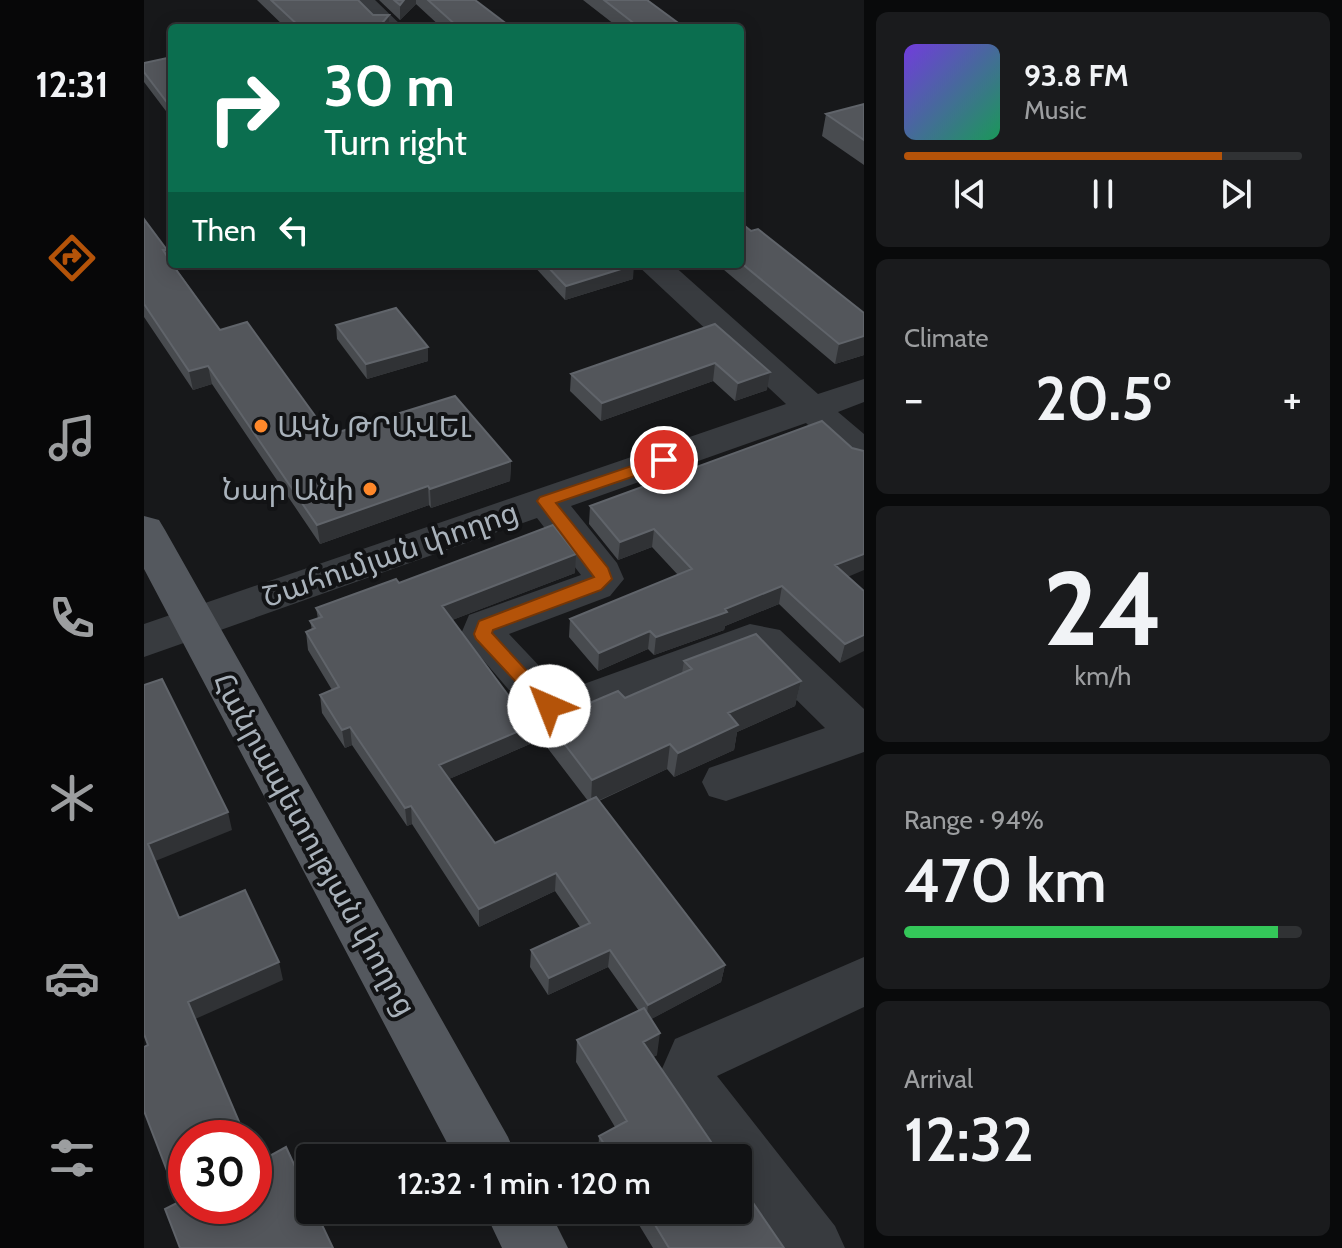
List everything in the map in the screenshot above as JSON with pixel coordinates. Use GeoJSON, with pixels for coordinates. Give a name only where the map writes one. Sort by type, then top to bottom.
{"type":"FeatureCollection","features":[{"type":"Feature","properties":{"kind":"main road","name":"Հանրապետության փողոց"},"geometry":{"type":"LineString","coordinates":[[144,530],[479,1144]]}},
{"type":"Feature","properties":{"kind":"main road"},"geometry":{"type":"LineString","coordinates":[[523,1224],[536,1248]]}},
{"type":"Feature","properties":{"kind":"street"},"geometry":{"type":"LineString","coordinates":[[360,0],[387,24]]}},
{"type":"Feature","properties":{"kind":"street"},"geometry":{"type":"LineString","coordinates":[[656,268],[864,455]]}},
{"type":"Feature","properties":{"kind":"street","name":"Շահումյան փողոց"},"geometry":{"type":"LineString","coordinates":[[144,641],[864,390]]}},
{"type":"Feature","properties":{"kind":"street"},"geometry":{"type":"LineString","coordinates":[[545,501],[602,573],[603,579],[595,586],[485,626],[483,634],[549,706],[572,706],[750,640],[764,641],[862,734],[726,782]]}},
{"type":"Feature","properties":{"kind":"street"},"geometry":{"type":"LineString","coordinates":[[813,1248],[698,1098],[687,1078],[695,1058],[864,981]]}},
{"type":"Feature","properties":{"kind":"building"},"geometry":{"type":"Polygon","coordinates":[[[271,0],[358,0],[373,15],[389,15],[383,22],[385,24],[297,24],[271,0]]]}},
{"type":"Feature","properties":{"kind":"building"},"geometry":{"type":"Polygon","coordinates":[[[428,0],[475,0],[507,24],[455,24],[428,0]]]}},
{"type":"Feature","properties":{"kind":"building"},"geometry":{"type":"Polygon","coordinates":[[[604,0],[647,0],[680,24],[635,24],[604,0]]]}},
{"type":"Feature","properties":{"kind":"building"},"geometry":{"type":"Polygon","coordinates":[[[168,58],[168,104],[144,72],[144,63],[168,58]]]}},
{"type":"Feature","properties":{"kind":"building"},"geometry":{"type":"Polygon","coordinates":[[[864,104],[864,140],[826,114],[864,104]]]}},
{"type":"Feature","properties":{"kind":"building"},"geometry":{"type":"Polygon","coordinates":[[[144,219],[167,250],[163,250],[168,258],[168,268],[175,268],[220,330],[247,322],[329,435],[455,396],[511,461],[317,525],[208,366],[189,371],[144,304],[144,219]]]}},
{"type":"Feature","properties":{"kind":"building"},"geometry":{"type":"Polygon","coordinates":[[[744,225],[751,231],[758,229],[864,313],[864,336],[839,344],[744,265],[744,225]]]}},
{"type":"Feature","properties":{"kind":"building"},"geometry":{"type":"Polygon","coordinates":[[[549,268],[624,268],[566,286],[549,268]]]}},
{"type":"Feature","properties":{"kind":"building"},"geometry":{"type":"Polygon","coordinates":[[[396,308],[428,347],[366,364],[336,325],[396,308]]]}},
{"type":"Feature","properties":{"kind":"building"},"geometry":{"type":"Polygon","coordinates":[[[715,324],[770,372],[738,383],[715,363],[602,403],[571,374],[715,324]]]}},
{"type":"Feature","properties":{"kind":"building"},"geometry":{"type":"Polygon","coordinates":[[[822,421],[852,448],[864,451],[864,554],[835,565],[864,591],[864,635],[845,644],[782,586],[725,609],[727,612],[656,637],[650,631],[599,653],[570,619],[692,569],[654,529],[620,542],[590,506],[822,421]]]}},
{"type":"Feature","properties":{"kind":"building"},"geometry":{"type":"Polygon","coordinates":[[[553,525],[576,554],[442,606],[531,726],[439,765],[495,843],[596,797],[725,965],[648,1005],[610,950],[549,978],[531,950],[590,923],[556,873],[479,909],[411,806],[405,808],[350,727],[342,730],[320,695],[339,687],[306,632],[315,628],[310,621],[322,617],[316,608],[396,579],[399,583],[553,525]]]}},
{"type":"Feature","properties":{"kind":"building"},"geometry":{"type":"Polygon","coordinates":[[[756,634],[801,681],[728,713],[738,725],[678,753],[670,744],[592,780],[547,721],[618,691],[625,698],[692,669],[684,661],[756,634]]]}},
{"type":"Feature","properties":{"kind":"building"},"geometry":{"type":"Polygon","coordinates":[[[162,679],[228,812],[148,844],[179,918],[245,890],[279,962],[188,1002],[238,1120],[168,1120],[168,1173],[144,1111],[144,1047],[148,1045],[144,1034],[144,685],[162,679]]]}},
{"type":"Feature","properties":{"kind":"building"},"geometry":{"type":"Polygon","coordinates":[[[644,1008],[660,1033],[643,1042],[712,1144],[604,1144],[599,1136],[627,1121],[577,1040],[644,1008]]]}},
{"type":"Feature","properties":{"kind":"building"},"geometry":{"type":"Polygon","coordinates":[[[286,1147],[296,1169],[296,1224],[322,1224],[333,1248],[180,1248],[171,1224],[272,1224],[272,1155],[286,1147]]]}},
{"type":"Feature","properties":{"kind":"building"},"geometry":{"type":"Polygon","coordinates":[[[752,1201],[784,1248],[669,1248],[654,1224],[752,1224],[752,1201]]]}},
{"type":"Feature","properties":{"kind":"place","name":"ԱԿՆ ԹՐԱՎԵԼ"},"geometry":{"type":"Point","coordinates":[261,426]}},
{"type":"Feature","properties":{"kind":"place","name":"Նար Անի"},"geometry":{"type":"Point","coordinates":[370,489]}},
{"type":"Feature","properties":{"kind":"route"},"geometry":{"type":"LineString","coordinates":[[549,706],[483,634],[485,626],[595,586],[603,579],[602,573],[545,501],[664,460]]}}]}
